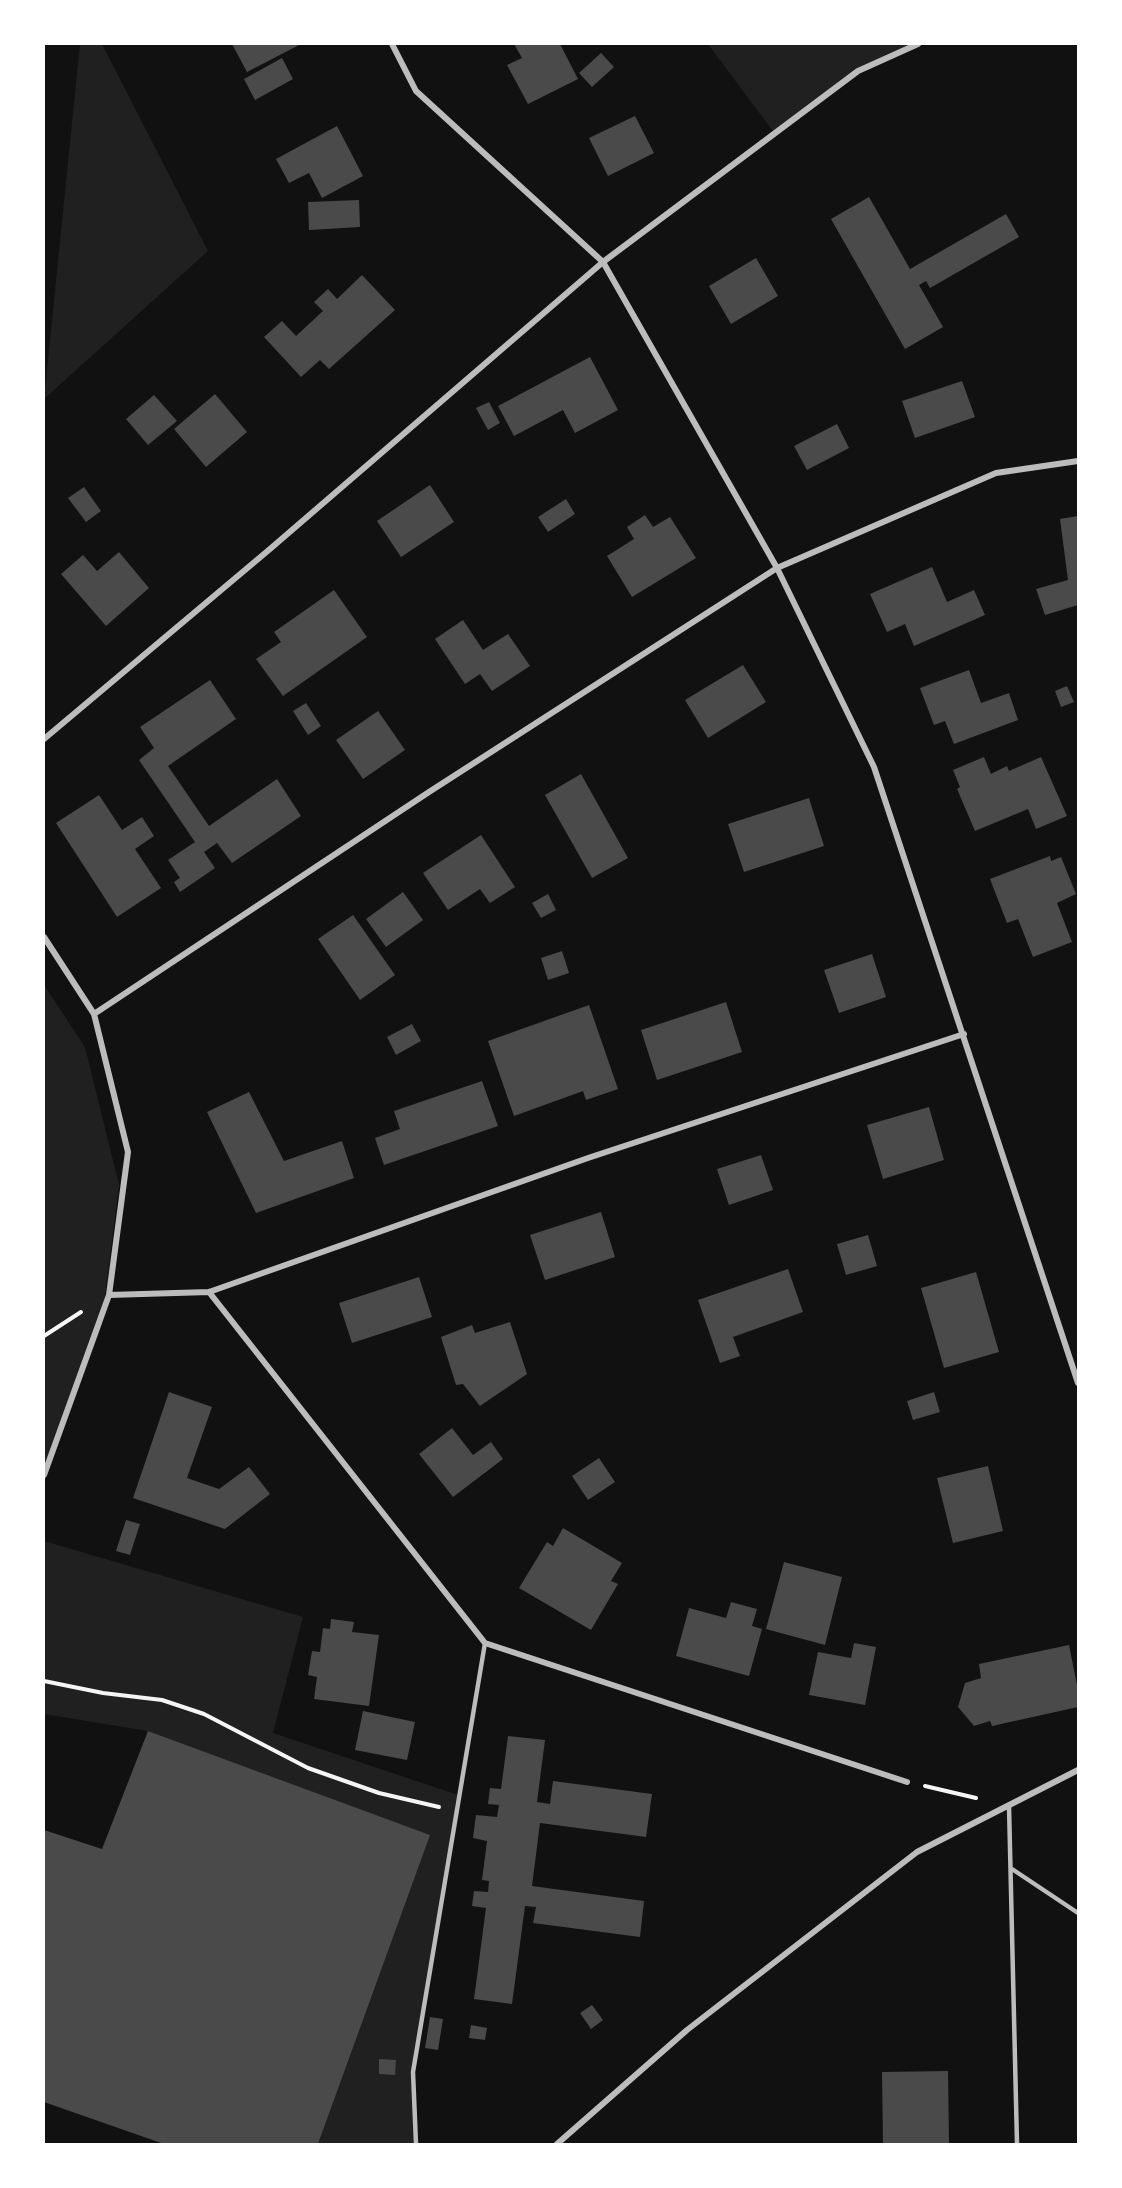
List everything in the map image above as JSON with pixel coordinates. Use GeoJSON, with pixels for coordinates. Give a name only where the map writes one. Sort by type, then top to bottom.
{"type":"FeatureCollection","features":[{"type":"Feature","properties":{"kind":"street"},"geometry":{"type":"LineString","coordinates":[[392,44],[416,91],[603,262],[777,568],[874,767],[1078,1383]]}},
{"type":"Feature","properties":{"kind":"street"},"geometry":{"type":"LineString","coordinates":[[44,739],[270,549],[603,262],[858,71],[918,44]]}},
{"type":"Feature","properties":{"kind":"street"},"geometry":{"type":"LineString","coordinates":[[94,1014],[429,792],[777,568],[996,473],[1078,461]]}},
{"type":"Feature","properties":{"kind":"street"},"geometry":{"type":"LineString","coordinates":[[44,937],[94,1014],[128,1152],[109,1295],[44,1475]]}},
{"type":"Feature","properties":{"kind":"street"},"geometry":{"type":"LineString","coordinates":[[109,1295],[209,1292],[588,1158],[964,1034]]}},
{"type":"Feature","properties":{"kind":"street"},"geometry":{"type":"LineString","coordinates":[[209,1292],[485,1643],[907,1782]]}},
{"type":"Feature","properties":{"kind":"street"},"geometry":{"type":"LineString","coordinates":[[557,2145],[687,2031],[917,1852],[1078,1770]]}},
{"type":"Feature","properties":{"kind":"lane"},"geometry":{"type":"LineString","coordinates":[[416,2145],[413,2072],[485,1643]]}},
{"type":"Feature","properties":{"kind":"lane"},"geometry":{"type":"LineString","coordinates":[[1009,1806],[1017,2145]]}},
{"type":"Feature","properties":{"kind":"lane"},"geometry":{"type":"LineString","coordinates":[[1012,1869],[1078,1913]]}},
{"type":"Feature","properties":{"kind":"path"},"geometry":{"type":"LineString","coordinates":[[44,1335],[109,1295]]}},
{"type":"Feature","properties":{"kind":"path"},"geometry":{"type":"LineString","coordinates":[[44,1681],[103,1693],[162,1700],[204,1714],[308,1768],[379,1793],[458,1810]]}},
{"type":"Feature","properties":{"kind":"path"},"geometry":{"type":"LineString","coordinates":[[907,1782],[1009,1806]]}},
{"type":"Feature","properties":{"kind":"shaded area"},"geometry":{"type":"Polygon","coordinates":[[[80,44],[102,44],[208,251],[44,399],[80,44]]]}},
{"type":"Feature","properties":{"kind":"shaded area"},"geometry":{"type":"Polygon","coordinates":[[[708,44],[918,44],[858,71],[775,134],[708,44]]]}},
{"type":"Feature","properties":{"kind":"shaded area"},"geometry":{"type":"Polygon","coordinates":[[[44,985],[85,1047],[119,1185],[101,1328],[44,1483],[44,985]]]}},
{"type":"Feature","properties":{"kind":"shaded area"},"geometry":{"type":"Polygon","coordinates":[[[44,1541],[303,1617],[273,1733],[458,1795],[413,2072],[416,2144],[318,2144],[429,1835],[148,1731],[44,1714],[44,1541]]]}},
{"type":"Feature","properties":{"kind":"building"},"geometry":{"type":"Polygon","coordinates":[[[232,44],[301,44],[247,72],[232,44]]]}},
{"type":"Feature","properties":{"kind":"building"},"geometry":{"type":"Polygon","coordinates":[[[514,44],[560,44],[578,79],[528,104],[507,65],[522,58],[514,44]]]}},
{"type":"Feature","properties":{"kind":"building"},"geometry":{"type":"Polygon","coordinates":[[[601,53],[614,67],[592,87],[579,73],[601,53]]]}},
{"type":"Feature","properties":{"kind":"building"},"geometry":{"type":"Polygon","coordinates":[[[282,58],[293,79],[255,100],[244,79],[282,58]]]}},
{"type":"Feature","properties":{"kind":"building"},"geometry":{"type":"Polygon","coordinates":[[[635,116],[654,153],[608,176],[589,138],[635,116]]]}},
{"type":"Feature","properties":{"kind":"building"},"geometry":{"type":"Polygon","coordinates":[[[337,126],[363,176],[322,198],[309,173],[289,183],[276,159],[337,126]]]}},
{"type":"Feature","properties":{"kind":"building"},"geometry":{"type":"Polygon","coordinates":[[[869,197],[910,269],[1006,214],[1019,237],[930,288],[926,281],[919,285],[943,327],[905,349],[831,219],[869,197]]]}},
{"type":"Feature","properties":{"kind":"building"},"geometry":{"type":"Polygon","coordinates":[[[359,200],[360,227],[309,230],[308,202],[359,200]]]}},
{"type":"Feature","properties":{"kind":"building"},"geometry":{"type":"Polygon","coordinates":[[[756,258],[778,296],[731,324],[709,286],[756,258]]]}},
{"type":"Feature","properties":{"kind":"building"},"geometry":{"type":"Polygon","coordinates":[[[362,275],[395,310],[329,369],[320,360],[301,377],[264,337],[282,321],[296,336],[323,311],[314,302],[328,289],[337,299],[362,275]]]}},
{"type":"Feature","properties":{"kind":"building"},"geometry":{"type":"Polygon","coordinates":[[[590,357],[618,410],[575,433],[563,410],[514,436],[498,406],[590,357]]]}},
{"type":"Feature","properties":{"kind":"building"},"geometry":{"type":"Polygon","coordinates":[[[962,381],[975,417],[915,438],[902,401],[962,381]]]}},
{"type":"Feature","properties":{"kind":"building"},"geometry":{"type":"Polygon","coordinates":[[[215,394],[247,432],[206,467],[174,429],[215,394]]]}},
{"type":"Feature","properties":{"kind":"building"},"geometry":{"type":"Polygon","coordinates":[[[154,395],[177,421],[148,445],[126,419],[154,395]]]}},
{"type":"Feature","properties":{"kind":"building"},"geometry":{"type":"Polygon","coordinates":[[[489,402],[500,423],[488,430],[476,408],[489,402]]]}},
{"type":"Feature","properties":{"kind":"building"},"geometry":{"type":"Polygon","coordinates":[[[837,424],[849,448],[807,470],[794,446],[837,424]]]}},
{"type":"Feature","properties":{"kind":"building"},"geometry":{"type":"Polygon","coordinates":[[[430,485],[454,522],[401,557],[377,521],[430,485]]]}},
{"type":"Feature","properties":{"kind":"building"},"geometry":{"type":"Polygon","coordinates":[[[84,487],[101,511],[86,522],[68,498],[84,487]]]}},
{"type":"Feature","properties":{"kind":"building"},"geometry":{"type":"Polygon","coordinates":[[[566,499],[575,514],[548,532],[538,517],[566,499]]]}},
{"type":"Feature","properties":{"kind":"building"},"geometry":{"type":"Polygon","coordinates":[[[645,515],[653,527],[670,517],[696,558],[632,597],[607,556],[634,539],[627,527],[645,515]]]}},
{"type":"Feature","properties":{"kind":"building"},"geometry":{"type":"Polygon","coordinates":[[[1078,516],[1078,605],[1045,615],[1036,589],[1068,580],[1060,519],[1078,516]]]}},
{"type":"Feature","properties":{"kind":"building"},"geometry":{"type":"Polygon","coordinates":[[[119,552],[149,588],[106,626],[61,574],[83,555],[97,571],[119,552]]]}},
{"type":"Feature","properties":{"kind":"building"},"geometry":{"type":"Polygon","coordinates":[[[932,567],[947,602],[974,590],[985,615],[914,646],[905,624],[887,632],[870,594],[932,567]]]}},
{"type":"Feature","properties":{"kind":"building"},"geometry":{"type":"Polygon","coordinates":[[[334,590],[367,637],[283,696],[256,659],[281,642],[274,632],[334,590]]]}},
{"type":"Feature","properties":{"kind":"building"},"geometry":{"type":"Polygon","coordinates":[[[463,620],[483,650],[508,634],[530,666],[492,691],[480,674],[465,684],[435,639],[463,620]]]}},
{"type":"Feature","properties":{"kind":"building"},"geometry":{"type":"Polygon","coordinates":[[[743,665],[766,702],[708,738],[685,700],[743,665]]]}},
{"type":"Feature","properties":{"kind":"building"},"geometry":{"type":"Polygon","coordinates":[[[969,670],[981,703],[1009,693],[1018,720],[954,744],[945,721],[934,725],[920,688],[969,670]]]}},
{"type":"Feature","properties":{"kind":"building"},"geometry":{"type":"Polygon","coordinates":[[[210,680],[236,719],[168,766],[209,826],[277,779],[301,816],[232,863],[217,843],[204,852],[215,868],[180,892],[174,882],[180,878],[168,860],[195,842],[139,760],[154,748],[140,727],[210,680]]]}},
{"type":"Feature","properties":{"kind":"building"},"geometry":{"type":"Polygon","coordinates":[[[1067,686],[1074,702],[1061,707],[1055,691],[1067,686]]]}},
{"type":"Feature","properties":{"kind":"building"},"geometry":{"type":"Polygon","coordinates":[[[306,703],[321,726],[308,735],[293,711],[306,703]]]}},
{"type":"Feature","properties":{"kind":"building"},"geometry":{"type":"Polygon","coordinates":[[[378,711],[405,750],[363,779],[336,740],[378,711]]]}},
{"type":"Feature","properties":{"kind":"building"},"geometry":{"type":"Polygon","coordinates":[[[984,757],[991,774],[1007,766],[1009,771],[1041,757],[1067,816],[1036,829],[1028,809],[975,831],[957,789],[960,787],[953,770],[984,757]]]}},
{"type":"Feature","properties":{"kind":"building"},"geometry":{"type":"Polygon","coordinates":[[[581,774],[628,858],[592,878],[545,795],[581,774]]]}},
{"type":"Feature","properties":{"kind":"building"},"geometry":{"type":"Polygon","coordinates":[[[99,795],[122,830],[142,817],[154,836],[135,849],[161,888],[117,917],[56,823],[99,795]]]}},
{"type":"Feature","properties":{"kind":"building"},"geometry":{"type":"Polygon","coordinates":[[[809,798],[824,846],[744,872],[728,824],[809,798]]]}},
{"type":"Feature","properties":{"kind":"building"},"geometry":{"type":"Polygon","coordinates":[[[481,835],[515,887],[490,903],[480,889],[448,910],[423,873],[481,835]]]}},
{"type":"Feature","properties":{"kind":"building"},"geometry":{"type":"Polygon","coordinates":[[[1050,856],[1051,861],[1061,857],[1076,894],[1057,903],[1072,942],[1033,957],[1018,919],[1007,923],[990,879],[1050,856]]]}},
{"type":"Feature","properties":{"kind":"building"},"geometry":{"type":"Polygon","coordinates":[[[403,892],[423,920],[386,947],[366,919],[403,892]]]}},
{"type":"Feature","properties":{"kind":"building"},"geometry":{"type":"Polygon","coordinates":[[[548,894],[556,910],[541,918],[532,903],[548,894]]]}},
{"type":"Feature","properties":{"kind":"building"},"geometry":{"type":"Polygon","coordinates":[[[353,915],[395,975],[360,1000],[318,939],[353,915]]]}},
{"type":"Feature","properties":{"kind":"building"},"geometry":{"type":"Polygon","coordinates":[[[562,951],[569,973],[548,980],[541,958],[562,951]]]}},
{"type":"Feature","properties":{"kind":"building"},"geometry":{"type":"Polygon","coordinates":[[[872,954],[886,997],[839,1013],[824,970],[872,954]]]}},
{"type":"Feature","properties":{"kind":"building"},"geometry":{"type":"Polygon","coordinates":[[[726,1002],[742,1052],[657,1080],[641,1030],[726,1002]]]}},
{"type":"Feature","properties":{"kind":"building"},"geometry":{"type":"Polygon","coordinates":[[[589,1005],[618,1089],[586,1100],[583,1091],[514,1116],[488,1041],[589,1005]]]}},
{"type":"Feature","properties":{"kind":"building"},"geometry":{"type":"Polygon","coordinates":[[[412,1024],[421,1041],[396,1055],[387,1037],[412,1024]]]}},
{"type":"Feature","properties":{"kind":"building"},"geometry":{"type":"Polygon","coordinates":[[[482,1081],[498,1126],[384,1165],[375,1138],[400,1129],[394,1111],[482,1081]]]}},
{"type":"Feature","properties":{"kind":"building"},"geometry":{"type":"Polygon","coordinates":[[[249,1092],[284,1161],[342,1141],[354,1178],[256,1213],[207,1112],[249,1092]]]}},
{"type":"Feature","properties":{"kind":"building"},"geometry":{"type":"Polygon","coordinates":[[[929,1107],[944,1160],[883,1179],[867,1125],[929,1107]]]}},
{"type":"Feature","properties":{"kind":"building"},"geometry":{"type":"Polygon","coordinates":[[[761,1155],[773,1190],[729,1205],[717,1169],[761,1155]]]}},
{"type":"Feature","properties":{"kind":"building"},"geometry":{"type":"Polygon","coordinates":[[[601,1212],[615,1257],[545,1280],[530,1235],[601,1212]]]}},
{"type":"Feature","properties":{"kind":"building"},"geometry":{"type":"Polygon","coordinates":[[[868,1235],[877,1266],[846,1275],[837,1244],[868,1235]]]}},
{"type":"Feature","properties":{"kind":"building"},"geometry":{"type":"Polygon","coordinates":[[[788,1269],[803,1312],[733,1337],[740,1356],[720,1363],[698,1300],[788,1269]]]}},
{"type":"Feature","properties":{"kind":"building"},"geometry":{"type":"Polygon","coordinates":[[[976,1272],[999,1352],[944,1368],[921,1288],[976,1272]]]}},
{"type":"Feature","properties":{"kind":"building"},"geometry":{"type":"Polygon","coordinates":[[[419,1277],[432,1317],[352,1343],[339,1303],[419,1277]]]}},
{"type":"Feature","properties":{"kind":"building"},"geometry":{"type":"Polygon","coordinates":[[[510,1322],[527,1374],[480,1406],[463,1384],[456,1385],[441,1337],[472,1325],[475,1333],[510,1322]]]}},
{"type":"Feature","properties":{"kind":"building"},"geometry":{"type":"Polygon","coordinates":[[[169,1392],[212,1407],[187,1478],[219,1489],[249,1467],[270,1494],[225,1529],[133,1498],[169,1392]]]}},
{"type":"Feature","properties":{"kind":"building"},"geometry":{"type":"Polygon","coordinates":[[[934,1392],[940,1412],[913,1420],[907,1401],[934,1392]]]}},
{"type":"Feature","properties":{"kind":"building"},"geometry":{"type":"Polygon","coordinates":[[[452,1428],[473,1455],[491,1442],[503,1459],[453,1497],[419,1454],[452,1428]]]}},
{"type":"Feature","properties":{"kind":"building"},"geometry":{"type":"Polygon","coordinates":[[[599,1458],[615,1482],[588,1500],[572,1476],[599,1458]]]}},
{"type":"Feature","properties":{"kind":"building"},"geometry":{"type":"Polygon","coordinates":[[[988,1466],[1003,1531],[953,1543],[937,1478],[988,1466]]]}},
{"type":"Feature","properties":{"kind":"building"},"geometry":{"type":"Polygon","coordinates":[[[126,1520],[140,1524],[130,1555],[116,1551],[126,1520]]]}},
{"type":"Feature","properties":{"kind":"building"},"geometry":{"type":"Polygon","coordinates":[[[563,1528],[622,1563],[611,1581],[618,1584],[591,1630],[519,1588],[547,1542],[553,1546],[563,1528]]]}},
{"type":"Feature","properties":{"kind":"building"},"geometry":{"type":"Polygon","coordinates":[[[784,1562],[842,1577],[825,1645],[766,1629],[784,1562]]]}},
{"type":"Feature","properties":{"kind":"building"},"geometry":{"type":"Polygon","coordinates":[[[731,1602],[757,1609],[752,1626],[762,1629],[749,1676],[676,1656],[689,1608],[726,1618],[731,1602]]]}},
{"type":"Feature","properties":{"kind":"building"},"geometry":{"type":"Polygon","coordinates":[[[331,1619],[354,1622],[352,1632],[379,1635],[369,1706],[314,1699],[317,1677],[308,1675],[312,1651],[320,1652],[323,1628],[330,1629],[331,1619]]]}},
{"type":"Feature","properties":{"kind":"building"},"geometry":{"type":"Polygon","coordinates":[[[854,1643],[876,1647],[865,1705],[809,1695],[818,1652],[851,1658],[854,1643]]]}},
{"type":"Feature","properties":{"kind":"building"},"geometry":{"type":"Polygon","coordinates":[[[1069,1645],[1078,1690],[1078,1707],[992,1726],[990,1721],[974,1726],[958,1707],[965,1683],[981,1678],[979,1664],[1069,1645]]]}},
{"type":"Feature","properties":{"kind":"building"},"geometry":{"type":"Polygon","coordinates":[[[363,1711],[415,1722],[407,1760],[355,1750],[363,1711]]]}},
{"type":"Feature","properties":{"kind":"building"},"geometry":{"type":"Polygon","coordinates":[[[148,1731],[430,1835],[318,2144],[164,2144],[44,2102],[44,1830],[102,1849],[148,1731]]]}},
{"type":"Feature","properties":{"kind":"building"},"geometry":{"type":"Polygon","coordinates":[[[508,1736],[545,1740],[537,1802],[550,1804],[553,1781],[652,1794],[646,1837],[540,1823],[532,1886],[644,1901],[640,1937],[533,1923],[536,1907],[525,1906],[512,2004],[474,1999],[486,1908],[472,1906],[474,1891],[488,1892],[489,1881],[482,1880],[487,1841],[473,1838],[476,1815],[497,1817],[499,1805],[488,1804],[490,1788],[501,1789],[508,1736]]]}},
{"type":"Feature","properties":{"kind":"building"},"geometry":{"type":"Polygon","coordinates":[[[592,2005],[603,2020],[591,2029],[580,2013],[592,2005]]]}},
{"type":"Feature","properties":{"kind":"building"},"geometry":{"type":"Polygon","coordinates":[[[430,2017],[443,2019],[438,2050],[425,2048],[430,2017]]]}},
{"type":"Feature","properties":{"kind":"building"},"geometry":{"type":"Polygon","coordinates":[[[471,2025],[487,2028],[485,2040],[469,2038],[471,2025]]]}},
{"type":"Feature","properties":{"kind":"building"},"geometry":{"type":"Polygon","coordinates":[[[379,2059],[396,2060],[395,2075],[379,2074],[379,2059]]]}},
{"type":"Feature","properties":{"kind":"building"},"geometry":{"type":"Polygon","coordinates":[[[948,2071],[949,2144],[883,2144],[882,2072],[948,2071]]]}}]}
